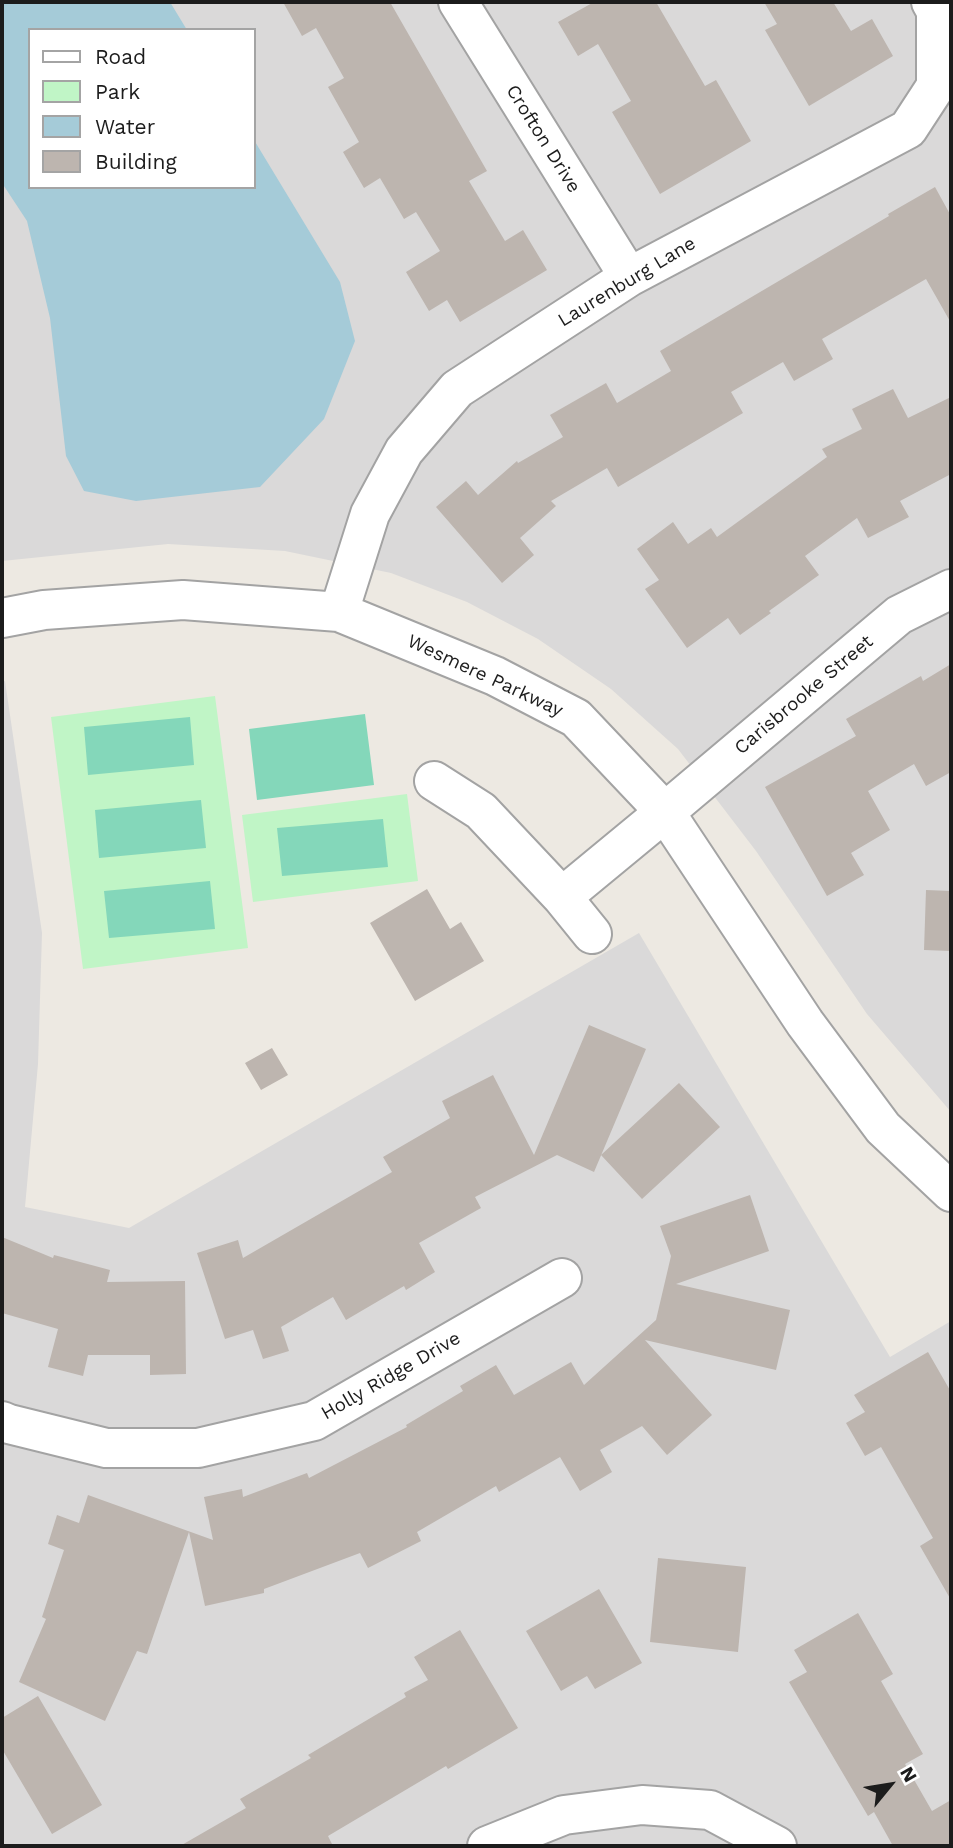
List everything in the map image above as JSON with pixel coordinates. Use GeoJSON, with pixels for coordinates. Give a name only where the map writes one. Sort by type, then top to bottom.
{"type":"FeatureCollection","features":[{"type":"Feature","properties":{"kind":"street","name":"Crofton Drive"},"geometry":{"type":"LineString","coordinates":[[458,2],[629,277]]}},
{"type":"Feature","properties":{"kind":"street","name":"Laurenburg Lane"},"geometry":{"type":"LineString","coordinates":[[339,612],[370,514],[404,451],[457,389],[629,277],[908,129],[936,86],[936,11],[931,2]]}},
{"type":"Feature","properties":{"kind":"street","name":"Carisbrooke Street"},"geometry":{"type":"LineString","coordinates":[[562,897],[899,615],[951,589]]}},
{"type":"Feature","properties":{"kind":"street","name":"Wesmere Parkway"},"geometry":{"type":"LineString","coordinates":[[2,618],[44,610],[183,600],[339,612],[495,676],[576,718],[665,812],[805,1023],[883,1128],[951,1192]]}},
{"type":"Feature","properties":{"kind":"street"},"geometry":{"type":"LineString","coordinates":[[433,781],[481,811],[562,897],[592,934]]}},
{"type":"Feature","properties":{"kind":"street","name":"Holly Ridge Drive"},"geometry":{"type":"LineString","coordinates":[[4,1430],[106,1448],[198,1448],[314,1420],[562,1278]]}},
{"type":"Feature","properties":{"kind":"street"},"geometry":{"type":"LineString","coordinates":[[487,1846],[564,1815],[642,1805],[710,1810],[777,1846]]}},
{"type":"Feature","properties":{"kind":"shaded area"},"geometry":{"type":"Polygon","coordinates":[[[2,2],[951,2],[951,1112],[867,1014],[756,851],[678,749],[611,689],[538,639],[467,602],[391,573],[285,551],[168,544],[2,561],[2,2]]]}},
{"type":"Feature","properties":{"kind":"shaded area"},"geometry":{"type":"Polygon","coordinates":[[[5,681],[42,933],[38,1064],[25,1207],[129,1228],[639,933],[890,1357],[951,1321],[951,1846],[2,1846],[2,682],[5,681]]]}},
{"type":"Feature","properties":{"kind":"green space"},"geometry":{"type":"Polygon","coordinates":[[[215,696],[248,948],[83,969],[51,717],[215,696]]]}},
{"type":"Feature","properties":{"kind":"green space"},"geometry":{"type":"Polygon","coordinates":[[[365,714],[374,785],[257,800],[249,729],[365,714]]]}},
{"type":"Feature","properties":{"kind":"green space"},"geometry":{"type":"Polygon","coordinates":[[[190,717],[194,765],[88,775],[84,727],[190,717]]]}},
{"type":"Feature","properties":{"kind":"green space"},"geometry":{"type":"Polygon","coordinates":[[[407,794],[418,881],[253,902],[242,815],[407,794]]]}},
{"type":"Feature","properties":{"kind":"green space"},"geometry":{"type":"Polygon","coordinates":[[[201,800],[206,848],[99,858],[95,810],[201,800]]]}},
{"type":"Feature","properties":{"kind":"green space"},"geometry":{"type":"Polygon","coordinates":[[[383,819],[388,867],[282,876],[277,828],[383,819]]]}},
{"type":"Feature","properties":{"kind":"green space"},"geometry":{"type":"Polygon","coordinates":[[[210,881],[215,929],[109,938],[104,891],[210,881]]]}},
{"type":"Feature","properties":{"kind":"water"},"geometry":{"type":"Polygon","coordinates":[[[2,2],[170,2],[186,28],[28,28],[28,189],[256,189],[256,143],[340,282],[355,341],[324,419],[260,487],[136,501],[84,491],[66,456],[50,318],[27,221],[2,183],[2,2]]]}},
{"type":"Feature","properties":{"kind":"building"},"geometry":{"type":"Polygon","coordinates":[[[283,2],[390,2],[487,171],[469,181],[505,241],[523,230],[547,270],[460,322],[447,300],[429,311],[406,272],[440,251],[416,212],[404,219],[380,178],[364,188],[343,152],[359,142],[328,87],[344,78],[316,28],[302,36],[283,2]]]}},
{"type":"Feature","properties":{"kind":"building"},"geometry":{"type":"Polygon","coordinates":[[[594,2],[656,2],[705,86],[716,80],[751,141],[660,194],[612,112],[631,101],[598,44],[578,56],[558,22],[594,2]]]}},
{"type":"Feature","properties":{"kind":"building"},"geometry":{"type":"Polygon","coordinates":[[[764,2],[833,2],[851,31],[872,19],[893,56],[809,106],[765,30],[777,24],[764,2]]]}},
{"type":"Feature","properties":{"kind":"building"},"geometry":{"type":"Polygon","coordinates":[[[935,187],[951,216],[951,323],[926,279],[822,339],[833,359],[794,381],[783,362],[731,392],[743,413],[618,487],[607,468],[551,501],[556,506],[520,538],[534,555],[502,583],[436,507],[466,481],[478,495],[517,461],[518,463],[563,437],[550,415],[606,383],[617,403],[671,371],[660,351],[935,187]]]}},
{"type":"Feature","properties":{"kind":"building"},"geometry":{"type":"Polygon","coordinates":[[[893,389],[908,418],[951,397],[951,474],[900,501],[909,517],[868,538],[857,518],[805,556],[819,575],[740,635],[728,618],[687,648],[645,589],[659,580],[637,549],[673,522],[688,544],[711,528],[717,537],[827,457],[822,449],[862,429],[852,409],[893,389]]]}},
{"type":"Feature","properties":{"kind":"building"},"geometry":{"type":"Polygon","coordinates":[[[951,664],[951,772],[926,786],[914,764],[868,791],[890,830],[851,853],[864,875],[827,896],[765,787],[856,736],[846,719],[921,676],[923,681],[951,664]]]}},
{"type":"Feature","properties":{"kind":"building"},"geometry":{"type":"Polygon","coordinates":[[[427,889],[450,929],[461,922],[484,961],[415,1001],[370,923],[427,889]]]}},
{"type":"Feature","properties":{"kind":"building"},"geometry":{"type":"Polygon","coordinates":[[[926,890],[951,891],[951,951],[924,950],[926,890]]]}},
{"type":"Feature","properties":{"kind":"building"},"geometry":{"type":"Polygon","coordinates":[[[589,1025],[646,1049],[594,1172],[557,1155],[475,1197],[481,1208],[419,1243],[435,1272],[406,1290],[404,1286],[346,1320],[333,1297],[281,1327],[289,1351],[263,1359],[253,1330],[225,1339],[197,1253],[238,1240],[243,1258],[392,1172],[383,1157],[450,1118],[442,1101],[493,1075],[534,1155],[589,1025]]]}},
{"type":"Feature","properties":{"kind":"building"},"geometry":{"type":"Polygon","coordinates":[[[272,1048],[288,1075],[261,1090],[245,1063],[272,1048]]]}},
{"type":"Feature","properties":{"kind":"building"},"geometry":{"type":"Polygon","coordinates":[[[679,1083],[720,1127],[642,1199],[601,1155],[679,1083]]]}},
{"type":"Feature","properties":{"kind":"building"},"geometry":{"type":"Polygon","coordinates":[[[750,1195],[769,1251],[676,1284],[790,1310],[776,1370],[645,1340],[712,1415],[667,1455],[642,1426],[600,1450],[612,1472],[580,1491],[560,1457],[499,1492],[496,1486],[417,1532],[421,1541],[368,1568],[360,1553],[264,1589],[264,1593],[205,1606],[189,1532],[147,1654],[137,1651],[105,1721],[19,1682],[46,1619],[42,1617],[64,1550],[48,1544],[57,1515],[79,1523],[88,1495],[213,1540],[204,1497],[242,1489],[243,1497],[307,1473],[309,1478],[407,1427],[406,1425],[463,1391],[460,1386],[496,1365],[514,1395],[571,1362],[584,1385],[656,1320],[671,1256],[660,1226],[750,1195]]]}},
{"type":"Feature","properties":{"kind":"building"},"geometry":{"type":"Polygon","coordinates":[[[2,1237],[53,1258],[54,1255],[110,1270],[107,1282],[185,1281],[186,1374],[150,1375],[150,1355],[88,1355],[83,1376],[48,1367],[58,1329],[2,1313],[2,1237]]]}},
{"type":"Feature","properties":{"kind":"building"},"geometry":{"type":"Polygon","coordinates":[[[928,1352],[951,1392],[951,1600],[920,1546],[933,1538],[881,1447],[865,1456],[846,1423],[865,1412],[854,1395],[928,1352]]]}},
{"type":"Feature","properties":{"kind":"building"},"geometry":{"type":"Polygon","coordinates":[[[658,1558],[746,1567],[738,1652],[650,1642],[658,1558]]]}},
{"type":"Feature","properties":{"kind":"building"},"geometry":{"type":"Polygon","coordinates":[[[599,1589],[642,1663],[595,1689],[587,1676],[561,1691],[526,1631],[599,1589]]]}},
{"type":"Feature","properties":{"kind":"building"},"geometry":{"type":"Polygon","coordinates":[[[858,1613],[893,1674],[881,1681],[923,1754],[905,1764],[932,1811],[951,1800],[951,1846],[893,1846],[874,1812],[868,1816],[789,1682],[807,1672],[794,1650],[858,1613]]]}},
{"type":"Feature","properties":{"kind":"building"},"geometry":{"type":"Polygon","coordinates":[[[460,1630],[518,1728],[448,1769],[446,1766],[328,1836],[333,1846],[180,1846],[246,1808],[240,1799],[311,1758],[308,1755],[406,1697],[404,1693],[428,1680],[414,1657],[460,1630]]]}},
{"type":"Feature","properties":{"kind":"building"},"geometry":{"type":"Polygon","coordinates":[[[38,1696],[102,1805],[52,1834],[2,1749],[2,1718],[38,1696]]]}}]}
